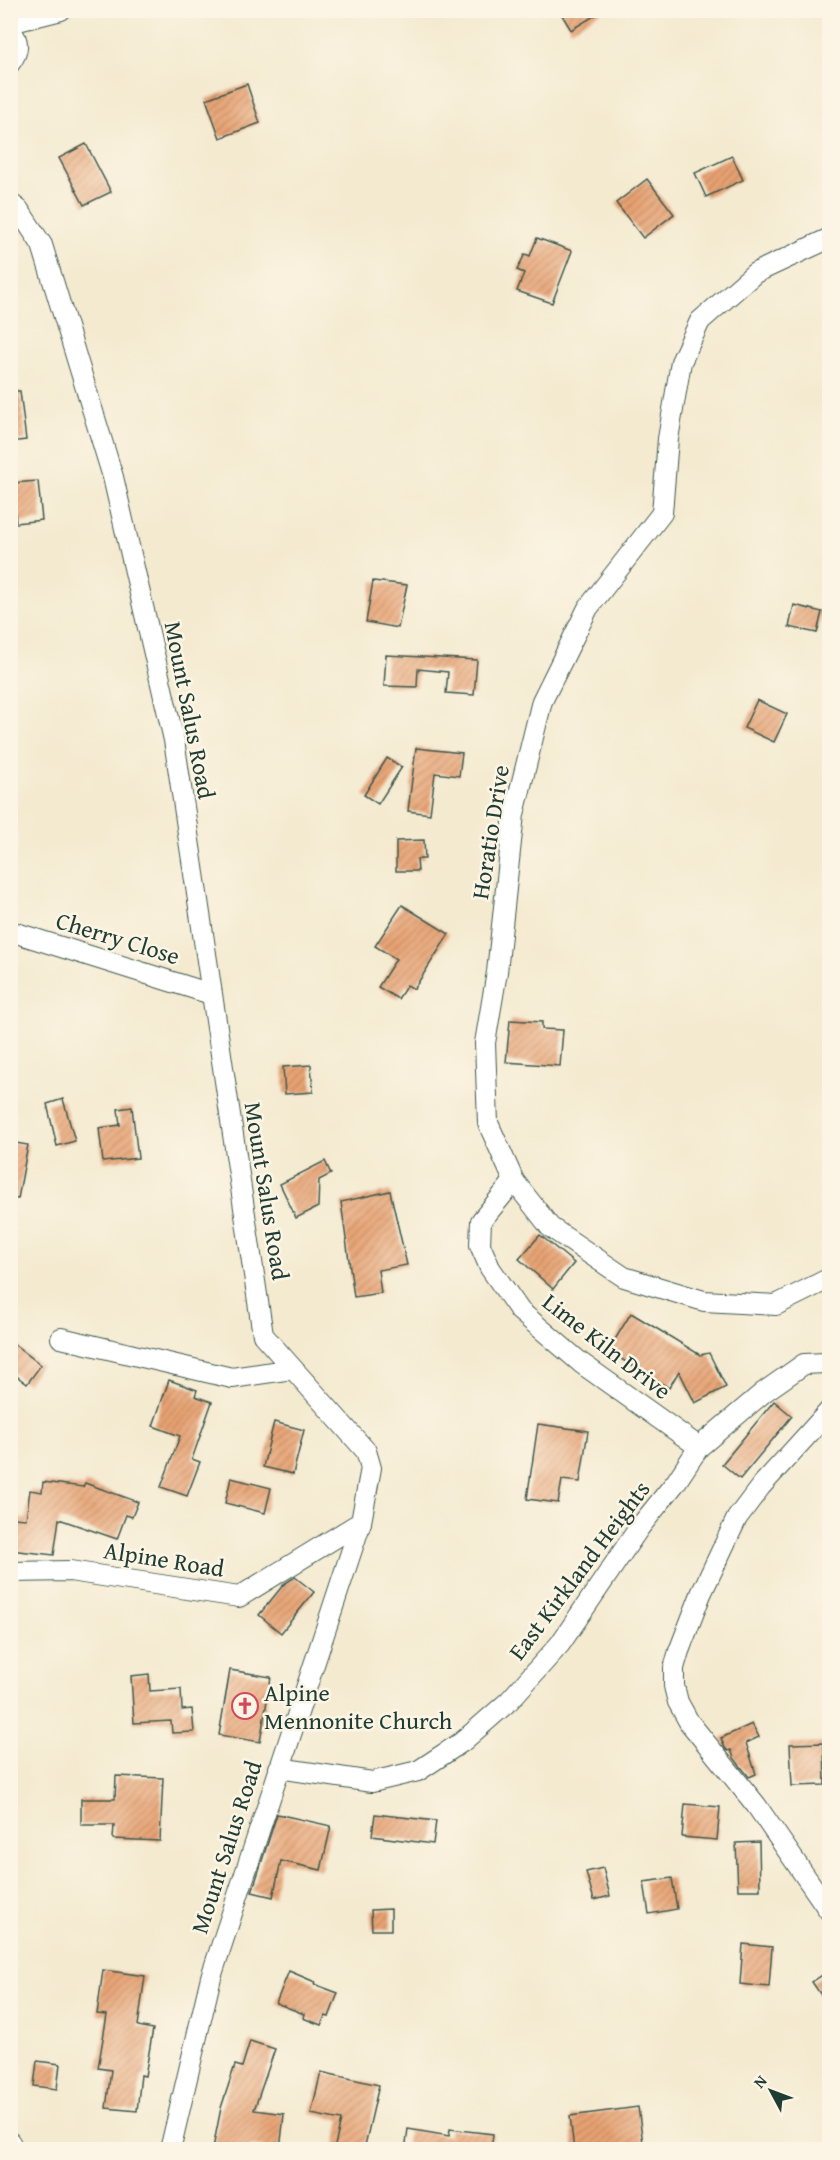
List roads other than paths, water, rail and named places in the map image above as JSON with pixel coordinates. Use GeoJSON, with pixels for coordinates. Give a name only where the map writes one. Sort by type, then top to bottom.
{"type":"FeatureCollection","features":[{"type":"Feature","properties":{"kind":"street"},"geometry":{"type":"LineString","coordinates":[[10,23],[61,10]]}},
{"type":"Feature","properties":{"kind":"street"},"geometry":{"type":"LineString","coordinates":[[10,30],[17,40],[18,52],[10,63]]}},
{"type":"Feature","properties":{"kind":"street","name":"Mount Salus Road"},"geometry":{"type":"LineString","coordinates":[[10,203],[19,210],[42,245],[113,477],[174,740],[263,1335],[366,1451],[371,1468],[361,1522],[211,1977],[170,2150]]}},
{"type":"Feature","properties":{"kind":"street","name":"Horatio Drive"},"geometry":{"type":"LineString","coordinates":[[830,238],[755,273],[700,321],[681,362],[668,439],[662,513],[588,608],[542,701],[514,814],[496,972],[485,1043],[488,1124],[514,1181],[550,1227],[624,1277],[704,1301],[776,1305],[830,1278]]}},
{"type":"Feature","properties":{"kind":"street","name":"Cherry Close"},"geometry":{"type":"LineString","coordinates":[[10,931],[211,993]]}},
{"type":"Feature","properties":{"kind":"street","name":"Lime Kiln Drive"},"geometry":{"type":"LineString","coordinates":[[514,1181],[482,1221],[480,1245],[490,1268],[520,1311],[581,1363],[699,1447]]}},
{"type":"Feature","properties":{"kind":"street"},"geometry":{"type":"LineString","coordinates":[[61,1338],[232,1378],[292,1369]]}},
{"type":"Feature","properties":{"kind":"street","name":"East Kirkland Heights"},"geometry":{"type":"LineString","coordinates":[[279,1768],[372,1782],[418,1772],[462,1743],[509,1701],[561,1644],[639,1528],[676,1482],[699,1447],[764,1392],[804,1364],[830,1366]]}},
{"type":"Feature","properties":{"kind":"street"},"geometry":{"type":"LineString","coordinates":[[830,1410],[761,1486],[737,1518],[701,1594],[674,1668],[674,1686],[678,1702],[689,1722],[756,1805],[830,1912]]}},
{"type":"Feature","properties":{"kind":"street","name":"Alpine Road"},"geometry":{"type":"LineString","coordinates":[[10,1572],[70,1570],[239,1597],[361,1522]]}},
{"type":"Feature","properties":{"kind":"street"},"geometry":{"type":"LineString","coordinates":[[10,2142],[13,2150]]}},
{"type":"Feature","properties":{"kind":"place","name":"Alpine Mennonite Church"},"geometry":{"type":"Point","coordinates":[245,1706]}}]}
